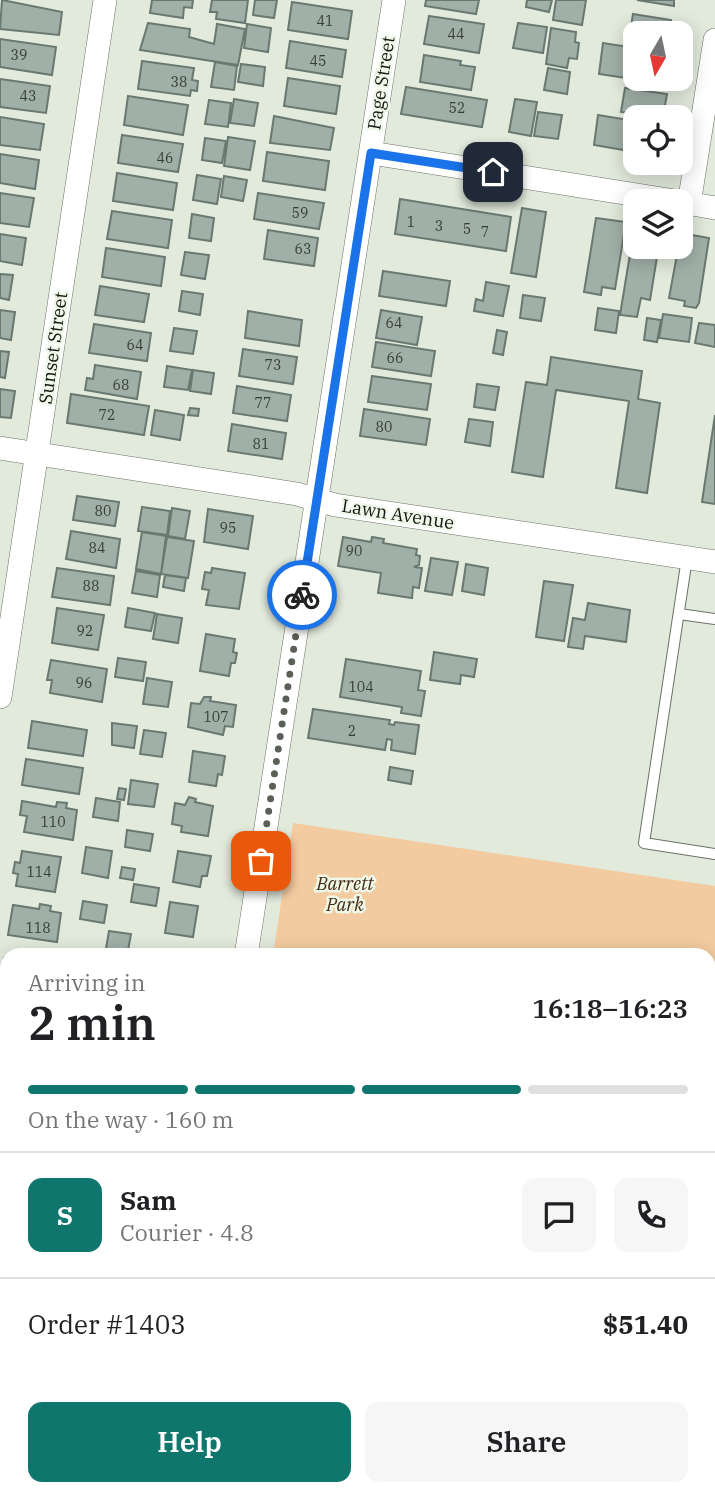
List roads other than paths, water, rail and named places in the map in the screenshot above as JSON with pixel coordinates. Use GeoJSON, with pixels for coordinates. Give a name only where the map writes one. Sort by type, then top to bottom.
{"type":"FeatureCollection","features":[{"type":"Feature","properties":{"kind":"street","name":"Sunset Street"},"geometry":{"type":"LineString","coordinates":[[0,697],[105,0]]}},
{"type":"Feature","properties":{"kind":"street","name":"Page Street"},"geometry":{"type":"LineString","coordinates":[[247,948],[394,0]]}},
{"type":"Feature","properties":{"kind":"street"},"geometry":{"type":"LineString","coordinates":[[685,189],[715,40]]}},
{"type":"Feature","properties":{"kind":"street"},"geometry":{"type":"LineString","coordinates":[[371,153],[623,193]]}},
{"type":"Feature","properties":{"kind":"street"},"geometry":{"type":"LineString","coordinates":[[693,204],[715,208]]}},
{"type":"Feature","properties":{"kind":"street","name":"Lawn Avenue"},"geometry":{"type":"LineString","coordinates":[[0,448],[715,562]]}},
{"type":"Feature","properties":{"kind":"lane"},"geometry":{"type":"LineString","coordinates":[[687,558],[644,843],[715,855]]}},
{"type":"Feature","properties":{"kind":"lane"},"geometry":{"type":"LineString","coordinates":[[679,614],[715,620]]}},
{"type":"Feature","properties":{"kind":"park label","name":"Barrett Park"},"geometry":{"type":"Point","coordinates":[345,893]}}]}
